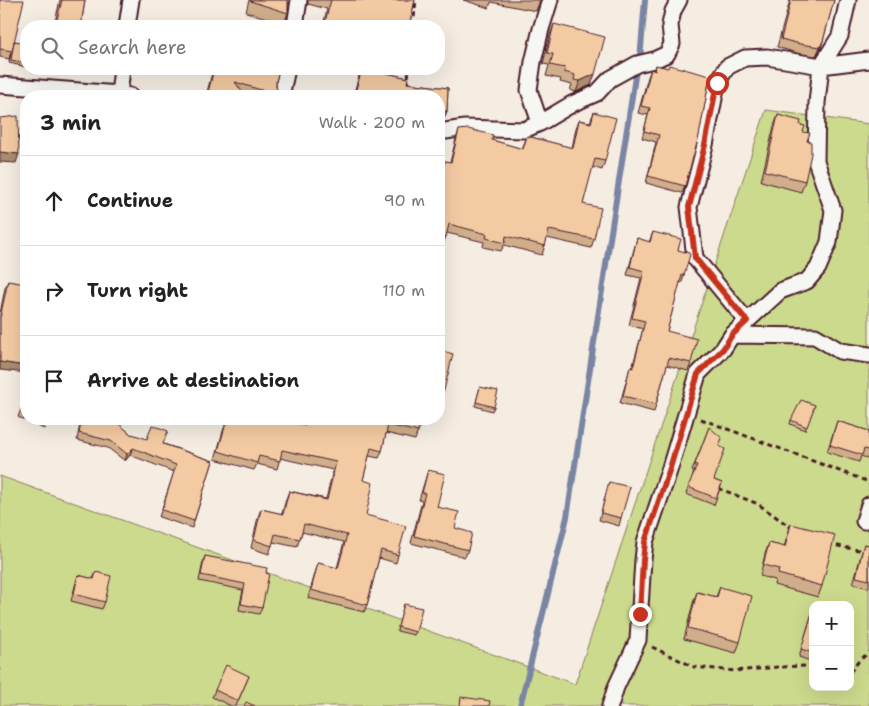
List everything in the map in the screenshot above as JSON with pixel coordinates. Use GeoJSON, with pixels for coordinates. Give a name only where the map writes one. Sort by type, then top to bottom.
{"type":"FeatureCollection","features":[{"type":"Feature","properties":{"kind":"street"},"geometry":{"type":"LineString","coordinates":[[128,20],[130,0]]}},
{"type":"Feature","properties":{"kind":"street"},"geometry":{"type":"LineString","coordinates":[[296,20],[299,0]]}},
{"type":"Feature","properties":{"kind":"street"},"geometry":{"type":"LineString","coordinates":[[540,123],[529,90],[540,29],[550,0]]}},
{"type":"Feature","properties":{"kind":"street"},"geometry":{"type":"LineString","coordinates":[[445,131],[465,128],[524,130],[597,92],[610,79],[624,71],[667,54],[672,44],[670,25],[673,11],[679,0]]}},
{"type":"Feature","properties":{"kind":"street"},"geometry":{"type":"LineString","coordinates":[[610,706],[616,687],[638,640],[645,542],[698,374],[723,349],[732,335],[780,291],[807,281],[818,268],[829,242],[833,210],[816,161],[817,103],[821,66],[840,36],[848,0]]}},
{"type":"Feature","properties":{"kind":"street"},"geometry":{"type":"LineString","coordinates":[[747,321],[695,258],[689,207],[705,145],[717,83],[727,66],[745,58],[767,57],[821,66],[869,60]]}},
{"type":"Feature","properties":{"kind":"street"},"geometry":{"type":"LineString","coordinates":[[122,75],[124,90]]}},
{"type":"Feature","properties":{"kind":"street"},"geometry":{"type":"LineString","coordinates":[[282,90],[286,75]]}},
{"type":"Feature","properties":{"kind":"street"},"geometry":{"type":"LineString","coordinates":[[0,85],[62,90]]}},
{"type":"Feature","properties":{"kind":"street"},"geometry":{"type":"LineString","coordinates":[[732,335],[815,336],[840,351],[869,355]]}},
{"type":"Feature","properties":{"kind":"street"},"geometry":{"type":"LineString","coordinates":[[864,521],[869,505]]}},
{"type":"Feature","properties":{"kind":"path"},"geometry":{"type":"LineString","coordinates":[[414,20],[416,0]]}},
{"type":"Feature","properties":{"kind":"path"},"geometry":{"type":"LineString","coordinates":[[407,88],[408,75]]}},
{"type":"Feature","properties":{"kind":"path"},"geometry":{"type":"LineString","coordinates":[[686,414],[869,482]]}},
{"type":"Feature","properties":{"kind":"path"},"geometry":{"type":"LineString","coordinates":[[714,486],[758,504],[800,534]]}},
{"type":"Feature","properties":{"kind":"path"},"geometry":{"type":"LineString","coordinates":[[825,544],[869,552]]}},
{"type":"Feature","properties":{"kind":"path"},"geometry":{"type":"LineString","coordinates":[[638,640],[694,667],[735,670],[809,667]]}},
{"type":"Feature","properties":{"kind":"path"},"geometry":{"type":"LineString","coordinates":[[854,667],[869,652]]}},
{"type":"Feature","properties":{"kind":"green space"},"geometry":{"type":"Polygon","coordinates":[[[766,110],[869,124],[869,706],[0,706],[0,476],[575,684],[766,110]]]}},
{"type":"Feature","properties":{"kind":"building"},"geometry":{"type":"Polygon","coordinates":[[[0,0],[24,0],[12,51],[0,49],[0,0]]]}},
{"type":"Feature","properties":{"kind":"building"},"geometry":{"type":"Polygon","coordinates":[[[62,0],[85,0],[82,20],[57,20],[62,0]]]}},
{"type":"Feature","properties":{"kind":"building"},"geometry":{"type":"Polygon","coordinates":[[[288,0],[288,13],[250,1],[288,0]]]}},
{"type":"Feature","properties":{"kind":"building"},"geometry":{"type":"Polygon","coordinates":[[[331,0],[415,0],[410,20],[325,20],[331,0]]]}},
{"type":"Feature","properties":{"kind":"building"},"geometry":{"type":"Polygon","coordinates":[[[791,0],[834,0],[820,47],[781,39],[791,0]]]}},
{"type":"Feature","properties":{"kind":"building"},"geometry":{"type":"Polygon","coordinates":[[[554,24],[605,37],[595,74],[580,81],[574,80],[575,75],[564,72],[565,68],[550,65],[553,54],[547,53],[554,24]]]}},
{"type":"Feature","properties":{"kind":"building"},"geometry":{"type":"Polygon","coordinates":[[[14,41],[20,42],[20,62],[11,60],[14,41]]]}},
{"type":"Feature","properties":{"kind":"building"},"geometry":{"type":"Polygon","coordinates":[[[656,65],[668,68],[669,65],[710,76],[699,136],[685,186],[648,176],[659,135],[644,131],[650,108],[641,106],[651,69],[655,71],[656,65]]]}},
{"type":"Feature","properties":{"kind":"building"},"geometry":{"type":"Polygon","coordinates":[[[212,75],[278,75],[276,82],[278,90],[261,90],[235,82],[241,90],[209,90],[212,75]]]}},
{"type":"Feature","properties":{"kind":"building"},"geometry":{"type":"Polygon","coordinates":[[[360,75],[395,75],[408,78],[407,83],[448,88],[447,111],[445,111],[445,90],[356,90],[360,75]]]}},
{"type":"Feature","properties":{"kind":"building"},"geometry":{"type":"Polygon","coordinates":[[[594,112],[616,118],[605,161],[595,159],[583,204],[601,208],[594,239],[549,230],[545,246],[506,236],[505,243],[486,238],[487,234],[449,224],[445,237],[445,161],[451,162],[459,130],[468,129],[493,135],[492,140],[523,149],[527,136],[573,148],[579,120],[591,123],[594,112]]]}},
{"type":"Feature","properties":{"kind":"building"},"geometry":{"type":"Polygon","coordinates":[[[778,115],[801,121],[800,125],[805,126],[803,132],[810,133],[807,141],[811,142],[811,154],[805,181],[765,171],[778,115]]]}},
{"type":"Feature","properties":{"kind":"building"},"geometry":{"type":"Polygon","coordinates":[[[18,116],[19,154],[0,152],[0,118],[18,116]]]}},
{"type":"Feature","properties":{"kind":"building"},"geometry":{"type":"Polygon","coordinates":[[[653,232],[681,239],[678,250],[690,255],[684,275],[682,275],[667,331],[697,339],[691,363],[669,358],[656,404],[623,396],[630,367],[633,368],[645,321],[632,318],[644,271],[630,267],[637,238],[650,242],[653,232]]]}},
{"type":"Feature","properties":{"kind":"building"},"geometry":{"type":"Polygon","coordinates":[[[8,281],[20,283],[20,365],[0,362],[0,318],[8,281]]]}},
{"type":"Feature","properties":{"kind":"building"},"geometry":{"type":"Polygon","coordinates":[[[445,352],[453,354],[445,386],[445,352]]]}},
{"type":"Feature","properties":{"kind":"building"},"geometry":{"type":"Polygon","coordinates":[[[480,387],[498,391],[494,407],[476,402],[480,387]]]}},
{"type":"Feature","properties":{"kind":"building"},"geometry":{"type":"Polygon","coordinates":[[[801,400],[815,405],[807,427],[791,420],[801,400]]]}},
{"type":"Feature","properties":{"kind":"building"},"geometry":{"type":"Polygon","coordinates":[[[837,421],[869,431],[869,450],[864,449],[862,455],[830,445],[837,421]]]}},
{"type":"Feature","properties":{"kind":"building"},"geometry":{"type":"Polygon","coordinates":[[[81,425],[120,425],[132,435],[147,439],[152,425],[168,431],[163,444],[213,461],[194,521],[162,510],[176,465],[133,448],[127,454],[111,441],[79,433],[81,425]]]}},
{"type":"Feature","properties":{"kind":"building"},"geometry":{"type":"Polygon","coordinates":[[[225,425],[388,425],[382,451],[371,448],[363,480],[373,483],[366,515],[406,526],[398,555],[381,550],[367,605],[311,590],[318,563],[338,568],[347,535],[304,524],[300,539],[275,534],[272,546],[254,540],[261,509],[283,514],[289,491],[327,500],[336,462],[282,450],[280,461],[259,456],[257,463],[218,451],[225,425]]]}},
{"type":"Feature","properties":{"kind":"building"},"geometry":{"type":"Polygon","coordinates":[[[388,425],[420,425],[418,432],[388,425]]]}},
{"type":"Feature","properties":{"kind":"building"},"geometry":{"type":"Polygon","coordinates":[[[709,427],[722,438],[719,446],[725,449],[714,480],[722,483],[716,498],[688,487],[709,427]]]}},
{"type":"Feature","properties":{"kind":"building"},"geometry":{"type":"Polygon","coordinates":[[[428,470],[445,474],[437,507],[459,512],[455,528],[472,533],[468,550],[414,536],[425,493],[422,493],[428,470]]]}},
{"type":"Feature","properties":{"kind":"building"},"geometry":{"type":"Polygon","coordinates":[[[609,482],[630,487],[621,518],[601,513],[609,482]]]}},
{"type":"Feature","properties":{"kind":"building"},"geometry":{"type":"Polygon","coordinates":[[[791,524],[835,535],[822,586],[778,574],[779,569],[763,565],[769,543],[785,547],[791,524]]]}},
{"type":"Feature","properties":{"kind":"building"},"geometry":{"type":"Polygon","coordinates":[[[864,544],[869,545],[869,580],[856,577],[864,544]]]}},
{"type":"Feature","properties":{"kind":"building"},"geometry":{"type":"Polygon","coordinates":[[[205,556],[267,568],[266,573],[269,574],[262,608],[241,604],[245,584],[201,575],[205,556]]]}},
{"type":"Feature","properties":{"kind":"building"},"geometry":{"type":"Polygon","coordinates":[[[96,572],[111,576],[105,602],[74,594],[78,575],[94,579],[96,572]]]}},
{"type":"Feature","properties":{"kind":"building"},"geometry":{"type":"Polygon","coordinates":[[[720,587],[752,596],[740,642],[688,628],[697,592],[717,597],[720,587]]]}},
{"type":"Feature","properties":{"kind":"building"},"geometry":{"type":"Polygon","coordinates":[[[404,604],[422,608],[416,632],[398,627],[404,604]]]}},
{"type":"Feature","properties":{"kind":"building"},"geometry":{"type":"Polygon","coordinates":[[[809,624],[809,652],[801,649],[809,624]]]}},
{"type":"Feature","properties":{"kind":"building"},"geometry":{"type":"Polygon","coordinates":[[[226,665],[249,676],[238,701],[215,690],[226,665]]]}},
{"type":"Feature","properties":{"kind":"building"},"geometry":{"type":"Polygon","coordinates":[[[461,697],[490,701],[489,706],[460,706],[461,697]]]}},
{"type":"Feature","properties":{"kind":"building"},"geometry":{"type":"Polygon","coordinates":[[[246,702],[255,706],[244,706],[246,702]]]}},
{"type":"Feature","properties":{"kind":"waterway"},"geometry":{"type":"LineString","coordinates":[[520,706],[567,517],[637,64],[640,60],[645,0]]}},
{"type":"Feature","properties":{"kind":"route"},"geometry":{"type":"LineString","coordinates":[[640,614],[645,542],[670,468],[698,374],[723,349],[732,335],[747,321],[695,258],[689,207],[705,145],[717,83]]}}]}
